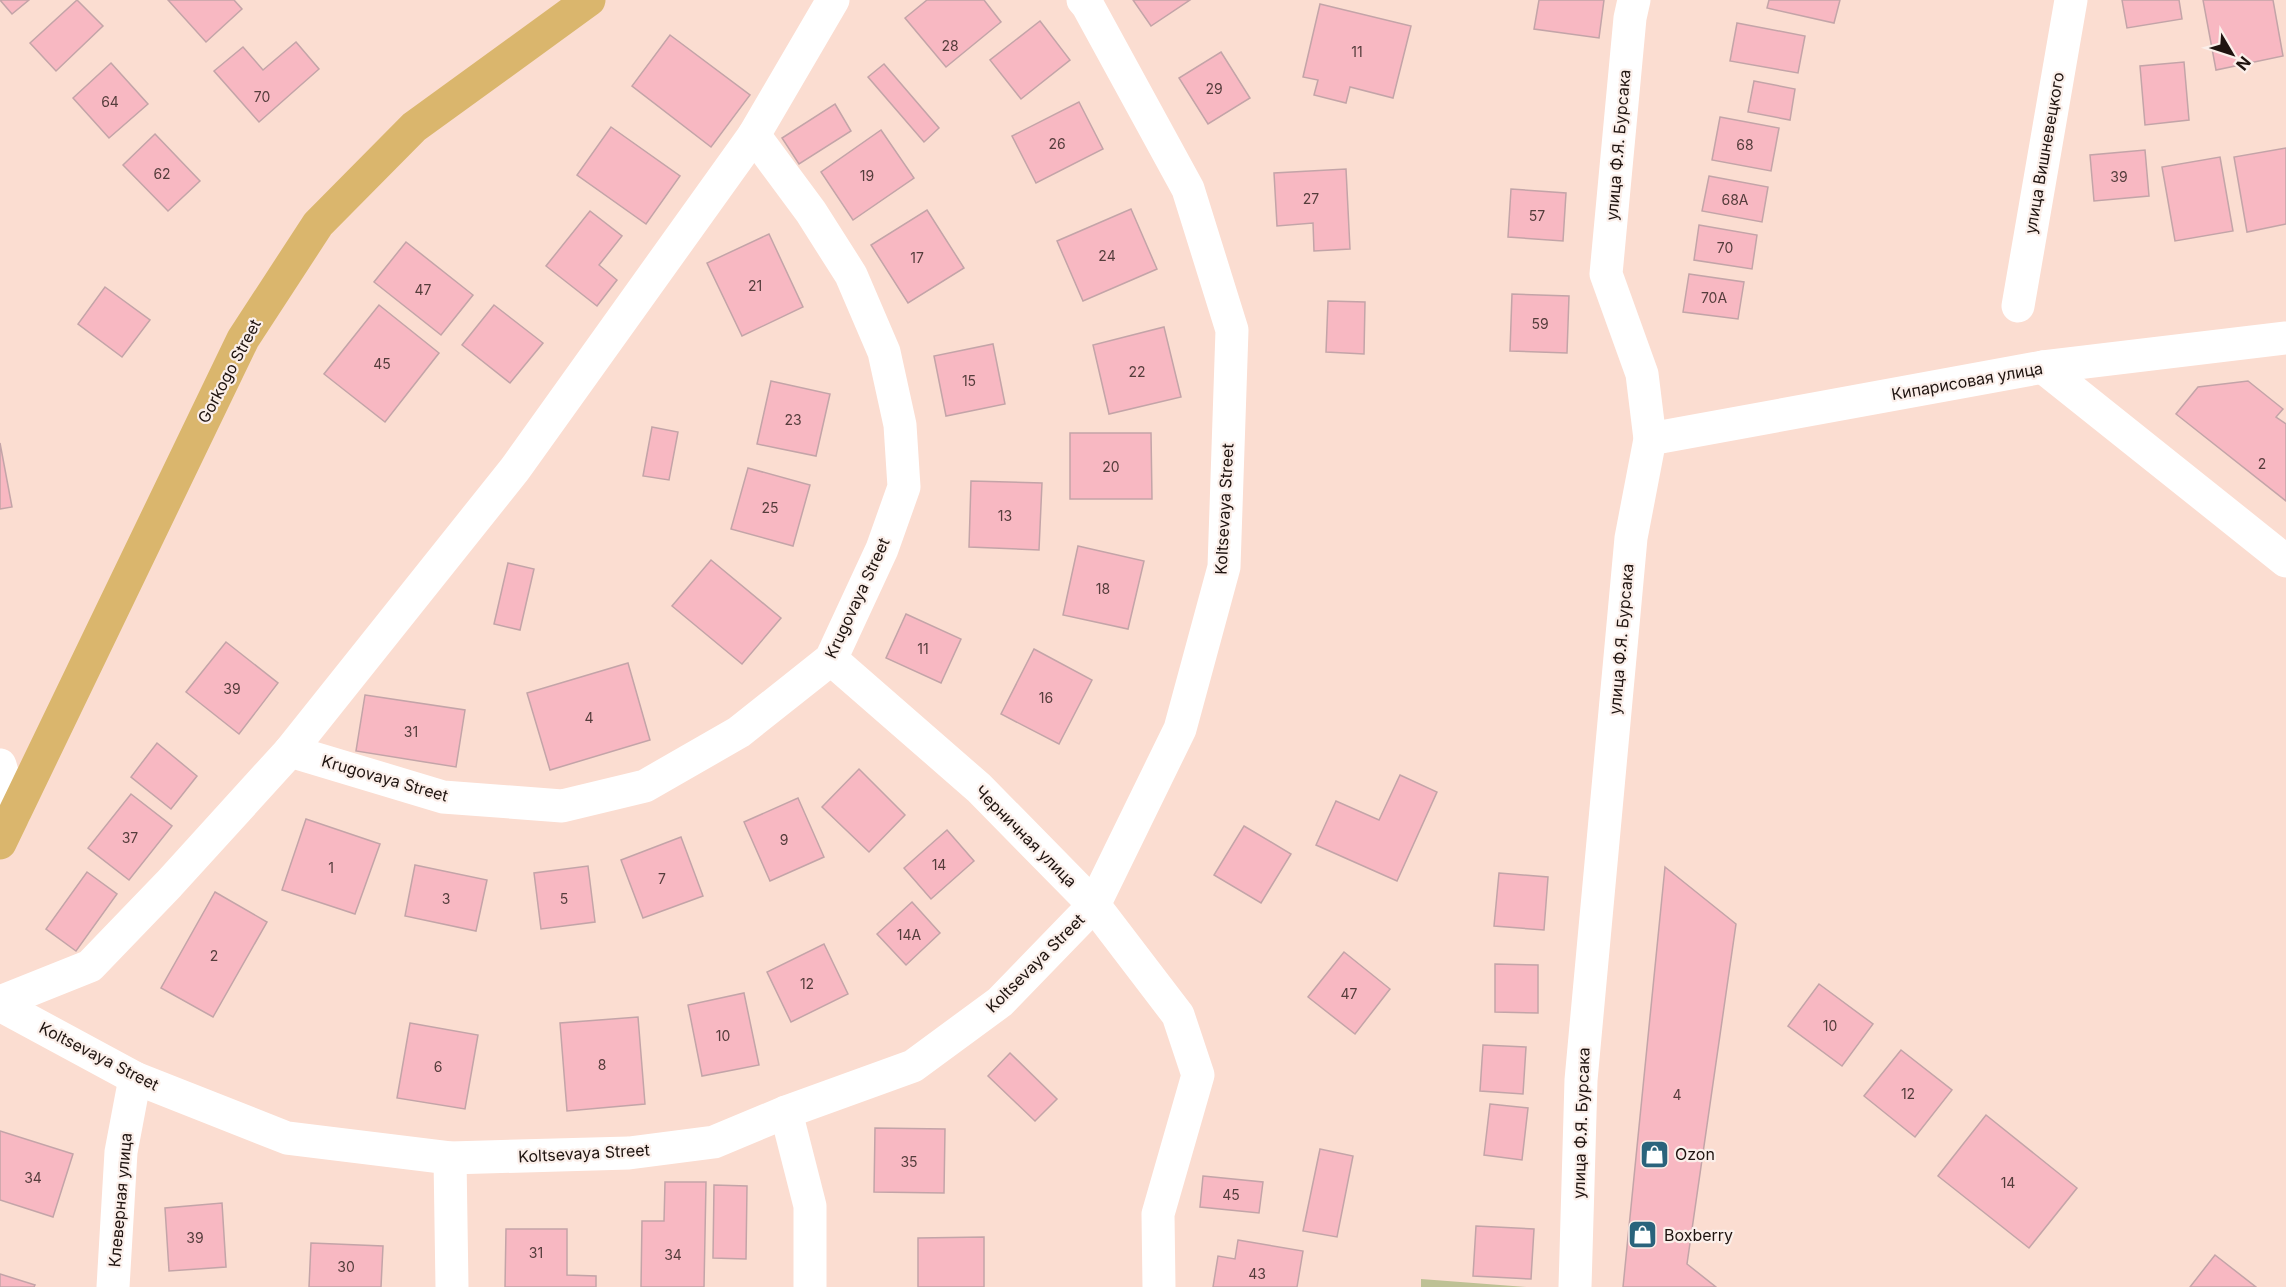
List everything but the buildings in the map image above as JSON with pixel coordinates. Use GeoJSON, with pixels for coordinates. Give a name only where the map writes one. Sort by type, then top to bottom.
{"type":"FeatureCollection","features":[{"type":"Feature","properties":{"kind":"main road","name":"Gorkogo Street"},"geometry":{"type":"LineString","coordinates":[[0,843],[243,339],[318,224],[414,127],[589,0]]}},
{"type":"Feature","properties":{"kind":"street"},"geometry":{"type":"LineString","coordinates":[[0,1003],[90,966],[169,884],[290,751],[515,469],[754,135],[833,0]]}},
{"type":"Feature","properties":{"kind":"street","name":"Koltsevaya Street"},"geometry":{"type":"LineString","coordinates":[[0,1003],[135,1078],[287,1138],[450,1158],[628,1153],[714,1142],[786,1112],[913,1066],[1000,1002],[1094,905],[1180,729],[1224,567],[1232,330],[1188,189],[1083,0]]}},
{"type":"Feature","properties":{"kind":"street","name":"улица Ф.Я. Бурсака"},"geometry":{"type":"LineString","coordinates":[[1575,1287],[1581,1080],[1631,538],[1650,439],[1642,374],[1606,274],[1629,30],[1634,0]]}},
{"type":"Feature","properties":{"kind":"street","name":"улица Вишневецкого"},"geometry":{"type":"LineString","coordinates":[[2018,306],[2070,0]]}},
{"type":"Feature","properties":{"kind":"street","name":"Krugovaya Street"},"geometry":{"type":"LineString","coordinates":[[290,751],[443,797],[562,807],[645,786],[739,732],[831,659],[882,549],[904,487],[900,425],[884,352],[851,275],[811,212],[754,135]]}},
{"type":"Feature","properties":{"kind":"street","name":"Кипарисовая улица"},"geometry":{"type":"LineString","coordinates":[[1650,439],[2043,367],[2286,338]]}},
{"type":"Feature","properties":{"kind":"street"},"geometry":{"type":"LineString","coordinates":[[2043,367],[2286,561]]}},
{"type":"Feature","properties":{"kind":"street","name":"Черничная улица"},"geometry":{"type":"LineString","coordinates":[[831,659],[979,788],[1094,905],[1178,1015],[1198,1075],[1158,1214],[1159,1287]]}},
{"type":"Feature","properties":{"kind":"street"},"geometry":{"type":"LineString","coordinates":[[0,765],[14,813]]}},
{"type":"Feature","properties":{"kind":"street","name":"Клеверная улица"},"geometry":{"type":"LineString","coordinates":[[113,1287],[121,1152],[135,1078]]}},
{"type":"Feature","properties":{"kind":"street"},"geometry":{"type":"LineString","coordinates":[[786,1112],[810,1206],[810,1287]]}},
{"type":"Feature","properties":{"kind":"street"},"geometry":{"type":"LineString","coordinates":[[450,1158],[452,1287]]}},
{"type":"Feature","properties":{"kind":"green space"},"geometry":{"type":"Polygon","coordinates":[[[1421,1279],[1526,1287],[1421,1287],[1421,1279]]]}},
{"type":"Feature","properties":{"kind":"place","name":"Ozon"},"geometry":{"type":"Point","coordinates":[1654,1154]}},
{"type":"Feature","properties":{"kind":"place","name":"Boxberry"},"geometry":{"type":"Point","coordinates":[1643,1235]}}]}
